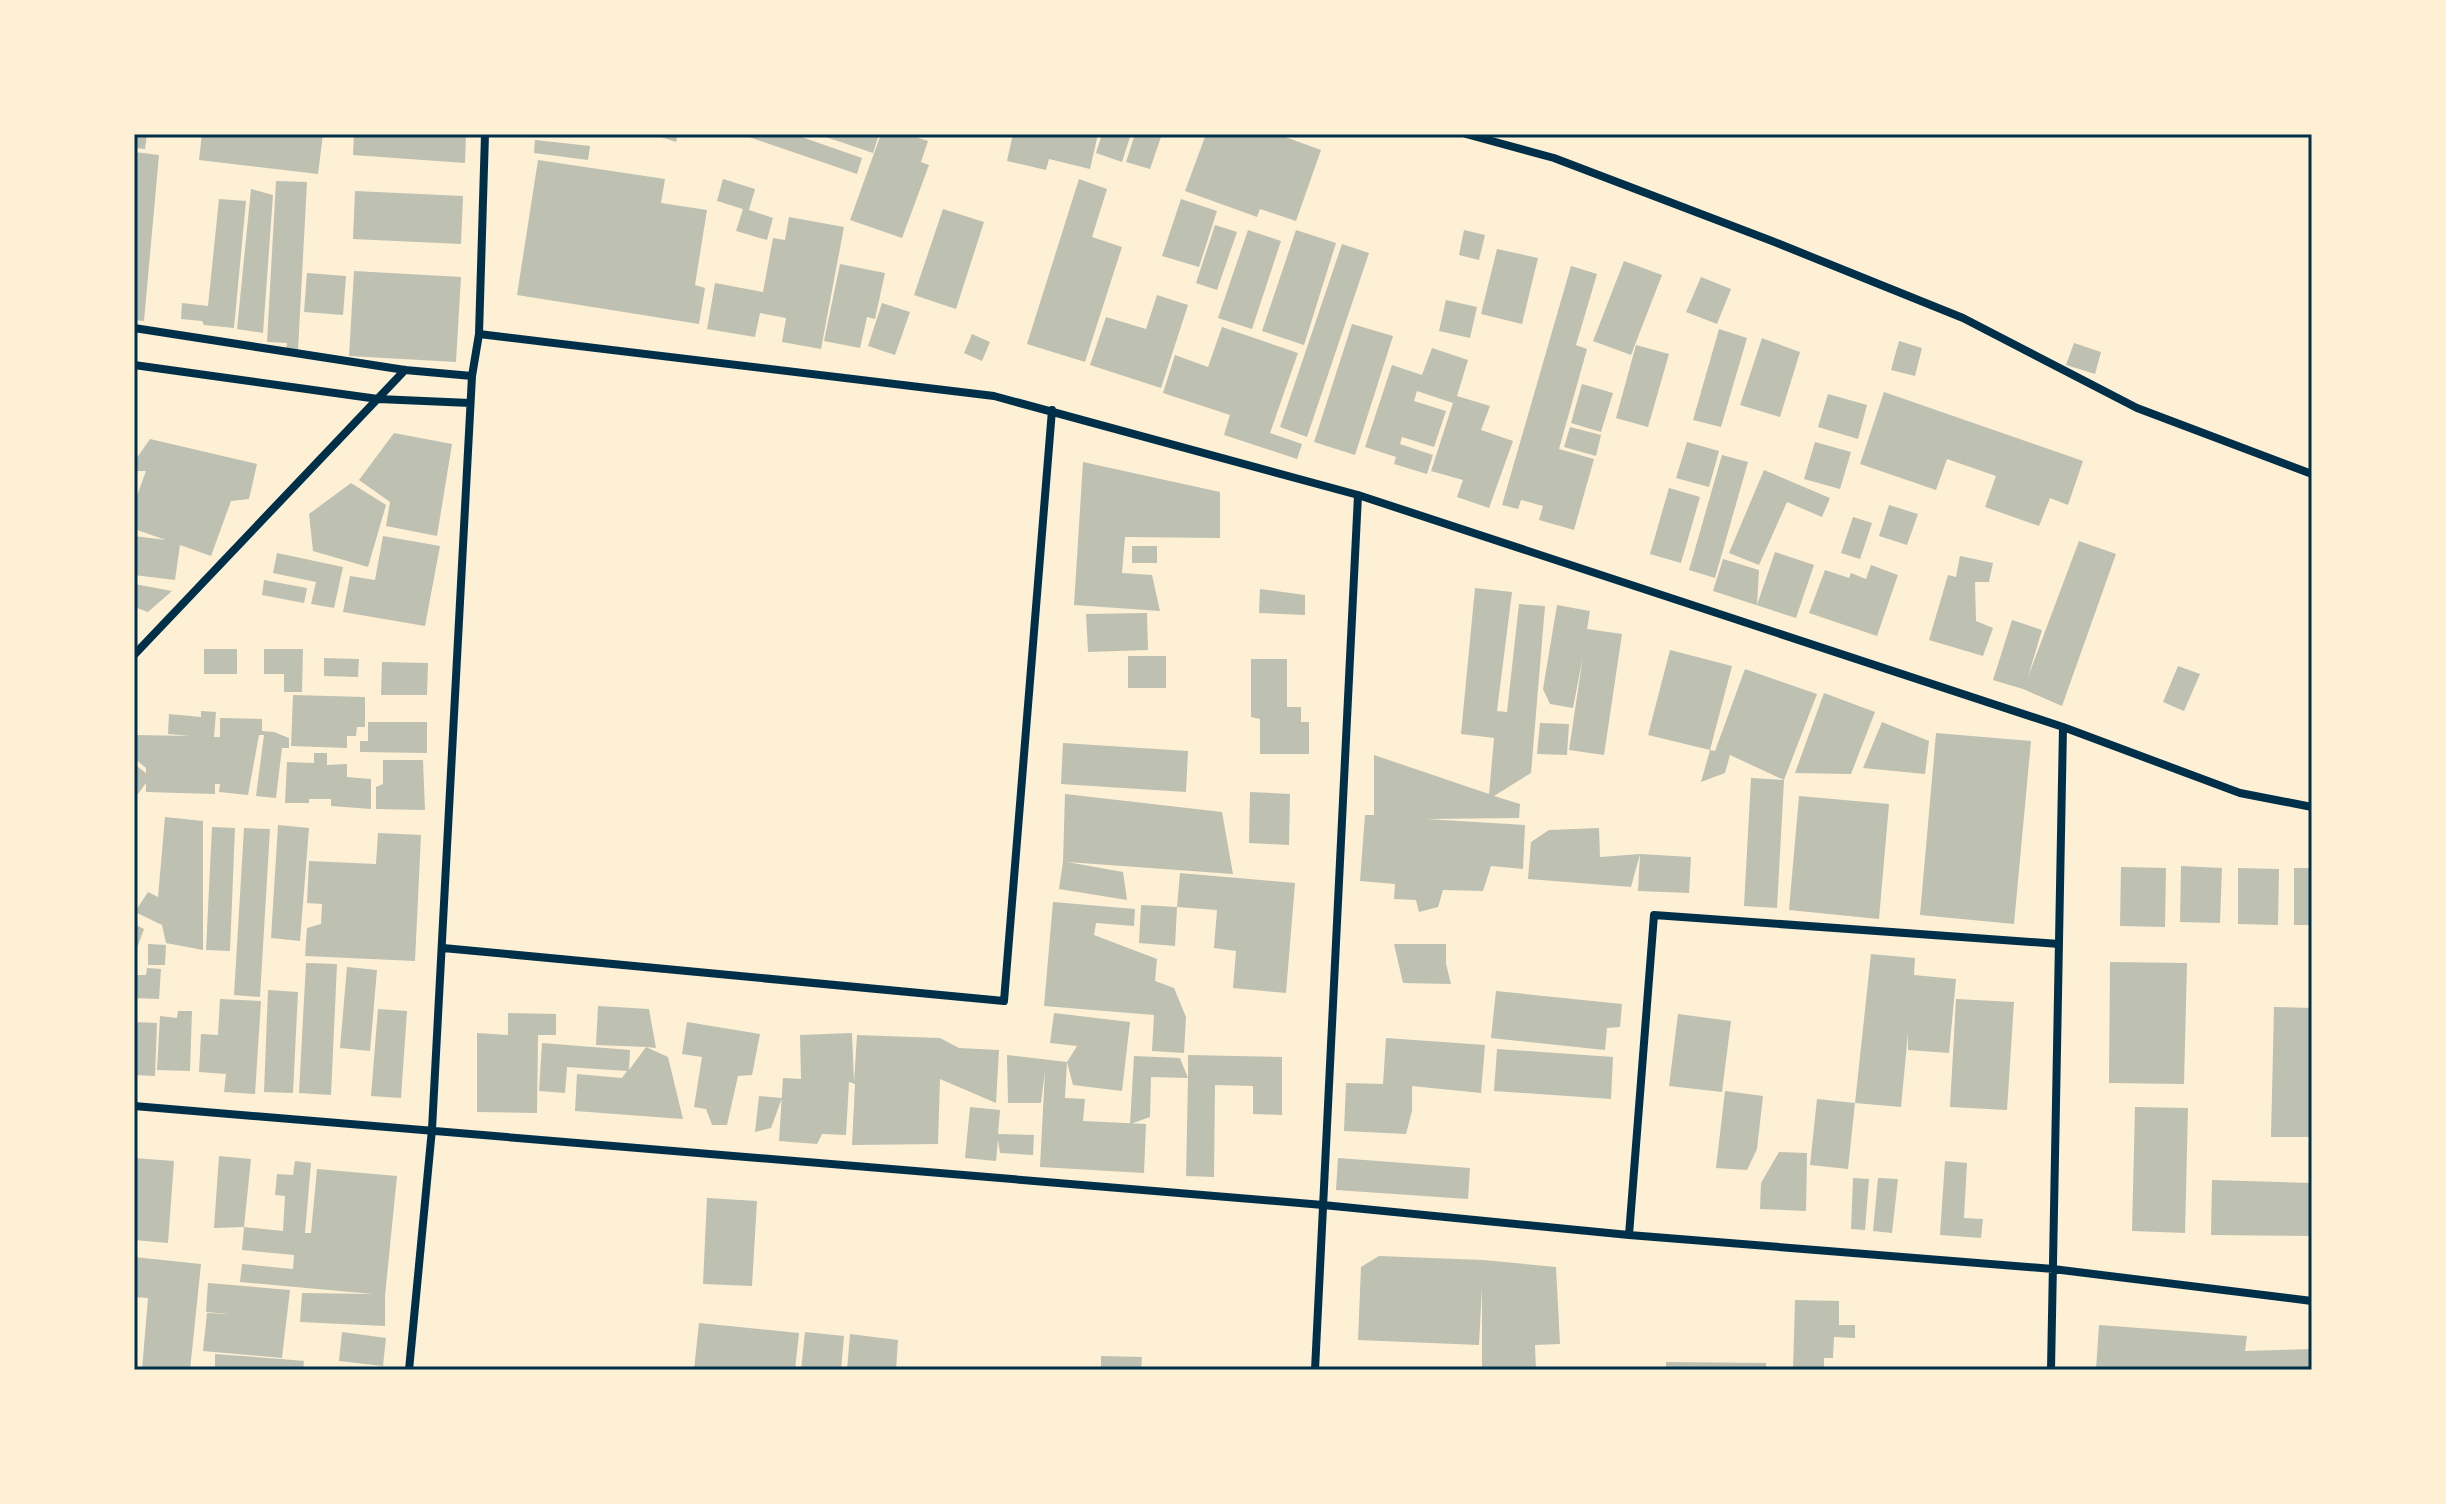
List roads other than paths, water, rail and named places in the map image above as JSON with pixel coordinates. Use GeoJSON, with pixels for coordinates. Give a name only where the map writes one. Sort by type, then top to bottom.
{"type":"FeatureCollection","features":[{"type":"Feature","properties":{"kind":"street"},"geometry":{"type":"LineString","coordinates":[[409,1370],[432,1129],[470,403],[479,334],[485,134]]}},
{"type":"Feature","properties":{"kind":"street"},"geometry":{"type":"LineString","coordinates":[[1466,134],[1554,158],[1845,270],[1963,318],[2137,408],[2312,474]]}},
{"type":"Feature","properties":{"kind":"street"},"geometry":{"type":"LineString","coordinates":[[134,328],[405,370],[472,376]]}},
{"type":"Feature","properties":{"kind":"street"},"geometry":{"type":"LineString","coordinates":[[479,334],[994,396],[1052,410],[1358,495],[2063,727],[2240,793],[2312,807]]}},
{"type":"Feature","properties":{"kind":"street"},"geometry":{"type":"LineString","coordinates":[[134,365],[378,399],[470,403]]}},
{"type":"Feature","properties":{"kind":"street"},"geometry":{"type":"LineString","coordinates":[[134,655],[405,370]]}},
{"type":"Feature","properties":{"kind":"street"},"geometry":{"type":"LineString","coordinates":[[443,948],[1004,1001],[1052,410]]}},
{"type":"Feature","properties":{"kind":"street"},"geometry":{"type":"LineString","coordinates":[[1315,1370],[1358,495]]}},
{"type":"Feature","properties":{"kind":"street"},"geometry":{"type":"LineString","coordinates":[[2051,1370],[2063,727]]}},
{"type":"Feature","properties":{"kind":"street"},"geometry":{"type":"LineString","coordinates":[[1629,1235],[1654,915],[2059,944]]}},
{"type":"Feature","properties":{"kind":"street"},"geometry":{"type":"LineString","coordinates":[[134,1106],[2053,1269],[2312,1301]]}}]}
